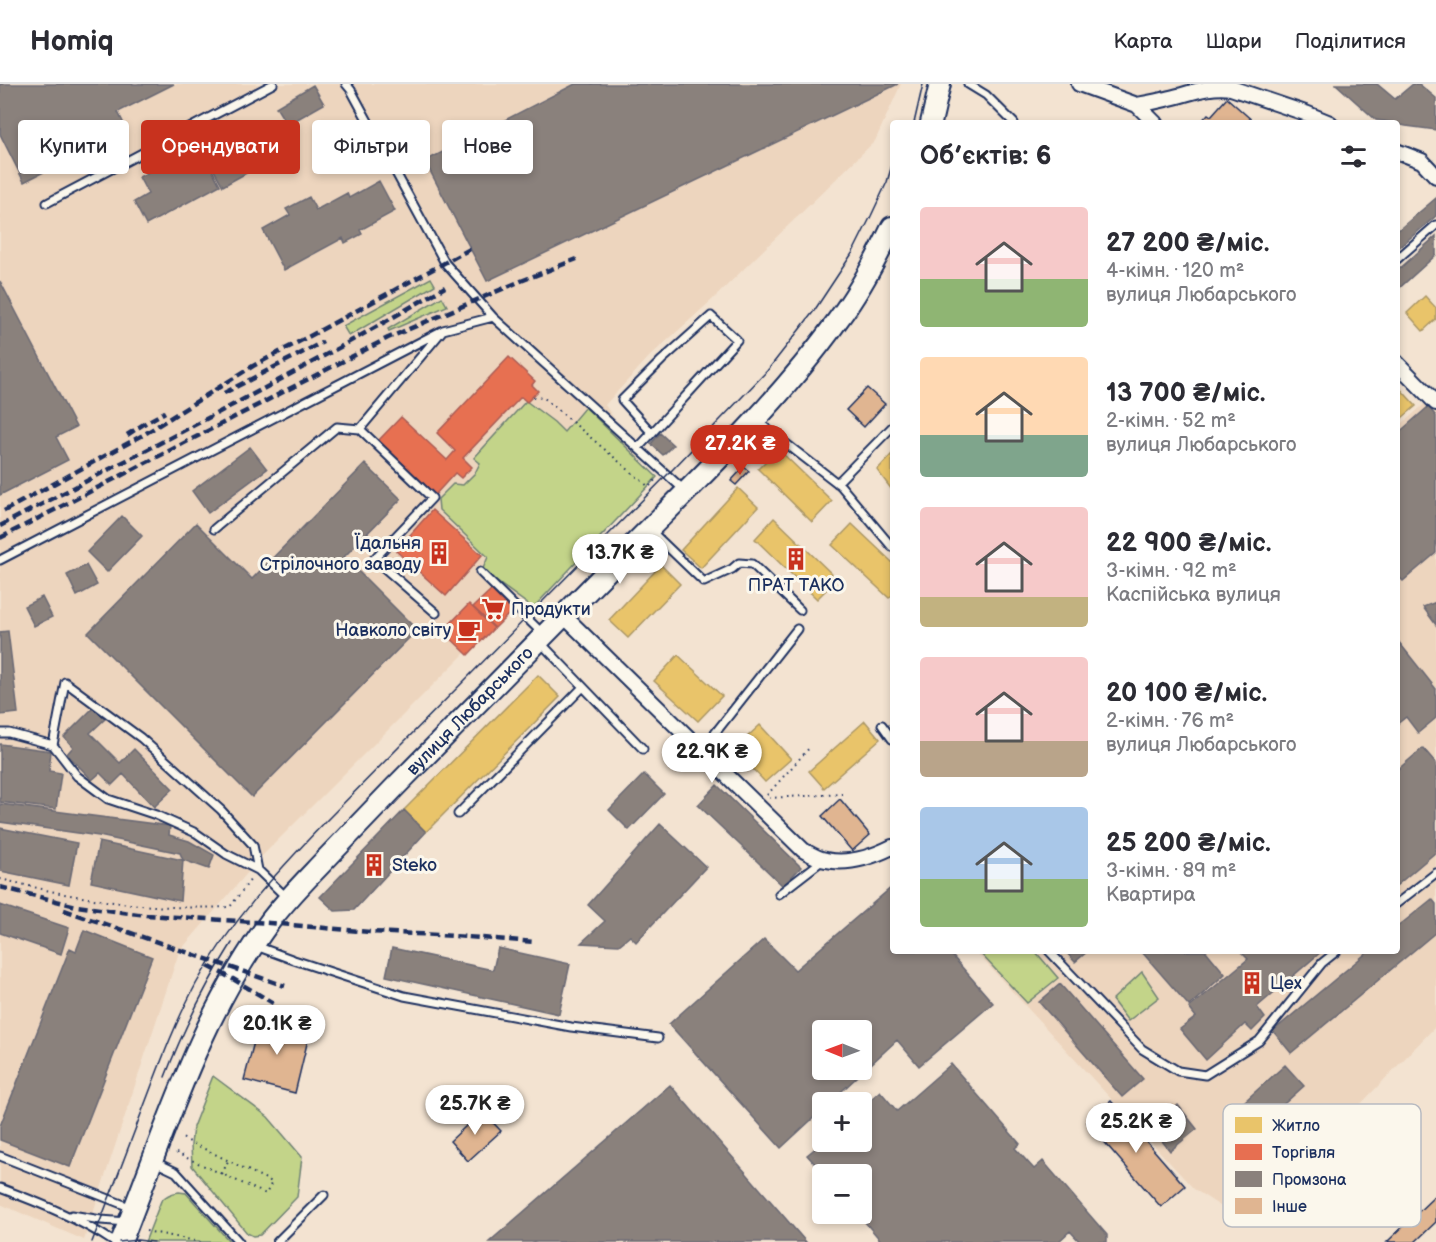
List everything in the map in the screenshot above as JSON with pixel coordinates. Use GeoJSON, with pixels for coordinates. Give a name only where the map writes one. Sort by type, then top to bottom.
{"type":"FeatureCollection","features":[{"type":"Feature","properties":{"kind":"main road"},"geometry":{"type":"LineString","coordinates":[[932,120],[940,84]]}},
{"type":"Feature","properties":{"kind":"main road","name":"вулиця Любарського"},"geometry":{"type":"LineString","coordinates":[[121,1242],[136,1221],[152,1161],[218,1004],[254,945],[288,898],[755,419],[811,356],[842,315],[883,255],[890,233]]}},
{"type":"Feature","properties":{"kind":"street"},"geometry":{"type":"LineString","coordinates":[[1079,84],[1137,105],[1152,120]]}},
{"type":"Feature","properties":{"kind":"street"},"geometry":{"type":"LineString","coordinates":[[1137,105],[1206,88],[1249,88],[1323,120]]}},
{"type":"Feature","properties":{"kind":"street"},"geometry":{"type":"LineString","coordinates":[[1400,153],[1422,161],[1436,176]]}},
{"type":"Feature","properties":{"kind":"street"},"geometry":{"type":"LineString","coordinates":[[1400,366],[1436,403]]}},
{"type":"Feature","properties":{"kind":"street"},"geometry":{"type":"LineString","coordinates":[[563,615],[803,850],[823,860],[842,862],[872,856],[890,848]]}},
{"type":"Feature","properties":{"kind":"lane"},"geometry":{"type":"LineString","coordinates":[[47,203],[273,84]]}},
{"type":"Feature","properties":{"kind":"lane"},"geometry":{"type":"LineString","coordinates":[[346,84],[446,263],[493,317],[686,492]]}},
{"type":"Feature","properties":{"kind":"lane"},"geometry":{"type":"LineString","coordinates":[[968,84],[986,95],[1011,120]]}},
{"type":"Feature","properties":{"kind":"lane"},"geometry":{"type":"LineString","coordinates":[[1400,256],[1436,225]]}},
{"type":"Feature","properties":{"kind":"lane"},"geometry":{"type":"LineString","coordinates":[[638,448],[652,433],[737,340],[711,316],[622,400],[652,433]]}},
{"type":"Feature","properties":{"kind":"lane"},"geometry":{"type":"LineString","coordinates":[[0,560],[443,330],[493,317]]}},
{"type":"Feature","properties":{"kind":"lane"},"geometry":{"type":"LineString","coordinates":[[360,429],[443,330]]}},
{"type":"Feature","properties":{"kind":"lane"},"geometry":{"type":"LineString","coordinates":[[755,419],[841,486],[890,545]]}},
{"type":"Feature","properties":{"kind":"lane"},"geometry":{"type":"LineString","coordinates":[[214,529],[337,427],[360,429],[432,498],[374,559],[436,613]]}},
{"type":"Feature","properties":{"kind":"lane"},"geometry":{"type":"LineString","coordinates":[[837,483],[890,429]]}},
{"type":"Feature","properties":{"kind":"lane"},"geometry":{"type":"LineString","coordinates":[[649,530],[704,582],[732,569],[739,563],[752,564],[800,610]]}},
{"type":"Feature","properties":{"kind":"lane"},"geometry":{"type":"LineString","coordinates":[[480,572],[583,687],[643,749]]}},
{"type":"Feature","properties":{"kind":"lane"},"geometry":{"type":"LineString","coordinates":[[701,751],[797,629]]}},
{"type":"Feature","properties":{"kind":"lane"},"geometry":{"type":"LineString","coordinates":[[53,745],[65,682],[141,738],[221,810],[253,845],[258,870]]}},
{"type":"Feature","properties":{"kind":"lane"},"geometry":{"type":"LineString","coordinates":[[458,814],[583,687]]}},
{"type":"Feature","properties":{"kind":"lane"},"geometry":{"type":"LineString","coordinates":[[882,726],[890,736]]}},
{"type":"Feature","properties":{"kind":"lane"},"geometry":{"type":"LineString","coordinates":[[0,733],[9,733],[53,745],[78,776],[108,799],[156,815],[196,833],[226,854],[258,870],[288,898]]}},
{"type":"Feature","properties":{"kind":"lane"},"geometry":{"type":"LineString","coordinates":[[779,894],[823,860]]}},
{"type":"Feature","properties":{"kind":"lane"},"geometry":{"type":"LineString","coordinates":[[1400,901],[1436,873]]}},
{"type":"Feature","properties":{"kind":"lane"},"geometry":{"type":"LineString","coordinates":[[254,945],[404,996],[571,1027],[658,1038]]}},
{"type":"Feature","properties":{"kind":"lane"},"geometry":{"type":"LineString","coordinates":[[1052,954],[1142,1049],[1178,1071],[1205,1075],[1259,1041],[1322,963],[1333,954]]}},
{"type":"Feature","properties":{"kind":"lane"},"geometry":{"type":"LineString","coordinates":[[0,1156],[136,1221]]}},
{"type":"Feature","properties":{"kind":"lane"},"geometry":{"type":"LineString","coordinates":[[152,1161],[176,1172],[239,1242]]}},
{"type":"Feature","properties":{"kind":"lane"},"geometry":{"type":"LineString","coordinates":[[0,1188],[64,1213],[97,1230],[114,1242]]}},
{"type":"Feature","properties":{"kind":"lane"},"geometry":{"type":"LineString","coordinates":[[277,1242],[324,1194]]}},
{"type":"Feature","properties":{"kind":"lane"},"geometry":{"type":"LineString","coordinates":[[64,1213],[100,1220],[136,1221]]}},
{"type":"Feature","properties":{"kind":"path"},"geometry":{"type":"LineString","coordinates":[[533,397],[544,398],[649,487],[664,471]]}},
{"type":"Feature","properties":{"kind":"path"},"geometry":{"type":"LineString","coordinates":[[811,746],[763,799],[842,794]]}},
{"type":"Feature","properties":{"kind":"path"},"geometry":{"type":"LineString","coordinates":[[0,879],[81,897],[137,904],[201,908],[230,907],[258,870]]}},
{"type":"Feature","properties":{"kind":"path"},"geometry":{"type":"LineString","coordinates":[[176,1153],[266,1194],[272,1182],[182,1138]]}},
{"type":"Feature","properties":{"kind":"path"},"geometry":{"type":"LineString","coordinates":[[222,1174],[228,1161]]}},
{"type":"Feature","properties":{"kind":"path"},"geometry":{"type":"LineString","coordinates":[[136,1221],[201,1242]]}},
{"type":"Feature","properties":{"kind":"shaded area"},"geometry":{"type":"Polygon","coordinates":[[[0,84],[901,84],[875,141],[712,300],[650,356],[605,405],[648,470],[262,856],[179,952],[84,1240],[0,1204],[0,84]]]}},
{"type":"Feature","properties":{"kind":"shaded area"},"geometry":{"type":"Polygon","coordinates":[[[1428,401],[1436,411],[1436,1026],[1361,1104],[1223,1104],[1223,1208],[1194,1189],[978,954],[1400,954],[1400,425],[1428,401]]]}},
{"type":"Feature","properties":{"kind":"green space"},"geometry":{"type":"Polygon","coordinates":[[[431,278],[435,285],[349,336],[343,326],[431,278]]]}},
{"type":"Feature","properties":{"kind":"green space"},"geometry":{"type":"Polygon","coordinates":[[[442,297],[447,306],[389,331],[388,329],[442,297]]]}},
{"type":"Feature","properties":{"kind":"green space"},"geometry":{"type":"Polygon","coordinates":[[[526,401],[564,432],[585,407],[657,477],[533,608],[482,571],[488,557],[439,510],[438,499],[453,484],[463,485],[475,473],[480,463],[474,458],[526,401]]]}},
{"type":"Feature","properties":{"kind":"green space"},"geometry":{"type":"Polygon","coordinates":[[[981,954],[1038,954],[1058,978],[1027,1003],[981,954]]]}},
{"type":"Feature","properties":{"kind":"green space"},"geometry":{"type":"Polygon","coordinates":[[[1142,972],[1159,997],[1128,1021],[1112,1000],[1142,972]]]}},
{"type":"Feature","properties":{"kind":"green space"},"geometry":{"type":"Polygon","coordinates":[[[213,1076],[268,1117],[302,1157],[297,1197],[260,1235],[253,1236],[247,1233],[192,1166],[193,1127],[213,1076]]]}},
{"type":"Feature","properties":{"kind":"green space"},"geometry":{"type":"Polygon","coordinates":[[[179,1192],[186,1193],[230,1242],[145,1242],[161,1201],[179,1192]]]}},
{"type":"Feature","properties":{"kind":"building: Житло"},"geometry":{"type":"Polygon","coordinates":[[[1425,296],[1436,308],[1436,319],[1423,331],[1407,313],[1425,296]]]}},
{"type":"Feature","properties":{"kind":"building: Житло"},"geometry":{"type":"Polygon","coordinates":[[[1400,388],[1416,406],[1400,420],[1400,388]]]}},
{"type":"Feature","properties":{"kind":"building: Житло"},"geometry":{"type":"Polygon","coordinates":[[[778,449],[832,501],[812,522],[758,469],[778,449]]]}},
{"type":"Feature","properties":{"kind":"building: Житло"},"geometry":{"type":"Polygon","coordinates":[[[890,456],[890,487],[877,470],[890,456]]]}},
{"type":"Feature","properties":{"kind":"building: Житло"},"geometry":{"type":"Polygon","coordinates":[[[738,488],[758,507],[701,568],[681,550],[738,488]]]}},
{"type":"Feature","properties":{"kind":"building: Житло","name":"ПРАТ ТАКО"},"geometry":{"type":"Polygon","coordinates":[[[774,518],[837,579],[817,599],[755,539],[774,518]]]}},
{"type":"Feature","properties":{"kind":"building: Житло"},"geometry":{"type":"Polygon","coordinates":[[[852,524],[890,560],[890,597],[889,598],[832,545],[852,524]]]}},
{"type":"Feature","properties":{"kind":"building: Житло"},"geometry":{"type":"Polygon","coordinates":[[[661,565],[680,584],[628,638],[609,620],[661,565]]]}},
{"type":"Feature","properties":{"kind":"building: Житло"},"geometry":{"type":"Polygon","coordinates":[[[678,655],[722,696],[698,721],[654,681],[678,655]]]}},
{"type":"Feature","properties":{"kind":"building: Житло"},"geometry":{"type":"Polygon","coordinates":[[[538,675],[560,697],[426,832],[404,810],[538,675]]]}},
{"type":"Feature","properties":{"kind":"building: Житло"},"geometry":{"type":"Polygon","coordinates":[[[865,721],[880,739],[824,788],[809,771],[865,721]]]}},
{"type":"Feature","properties":{"kind":"building: Житло"},"geometry":{"type":"Polygon","coordinates":[[[760,725],[791,759],[765,782],[734,749],[760,725]]]}},
{"type":"Feature","properties":{"kind":"building: Торгівля"},"geometry":{"type":"Polygon","coordinates":[[[509,357],[535,381],[532,385],[538,391],[527,402],[521,397],[463,458],[472,467],[461,478],[455,473],[434,496],[377,442],[401,417],[447,460],[455,451],[437,433],[509,357]]]}},
{"type":"Feature","properties":{"kind":"building: Торгівля","name":"Їдальня Стрілочного заводу"},"geometry":{"type":"Polygon","coordinates":[[[432,510],[482,555],[446,596],[396,551],[432,510]]]}},
{"type":"Feature","properties":{"kind":"building: Торгівля","name":"Продукти"},"geometry":{"type":"Polygon","coordinates":[[[491,590],[512,611],[495,628],[473,607],[491,590]]]}},
{"type":"Feature","properties":{"kind":"building: Торгівля","name":"Навколо світу"},"geometry":{"type":"Polygon","coordinates":[[[469,604],[494,628],[468,655],[443,631],[469,604]]]}},
{"type":"Feature","properties":{"kind":"building: Промзона"},"geometry":{"type":"Polygon","coordinates":[[[0,84],[174,84],[118,112],[122,120],[18,120],[18,170],[0,134],[0,84]]]}},
{"type":"Feature","properties":{"kind":"building: Промзона"},"geometry":{"type":"Polygon","coordinates":[[[575,84],[898,84],[487,281],[430,171],[430,158],[442,152],[442,174],[533,174],[533,120],[505,120],[575,84]]]}},
{"type":"Feature","properties":{"kind":"building: Промзона"},"geometry":{"type":"Polygon","coordinates":[[[1336,84],[1377,84],[1395,99],[1413,84],[1419,84],[1436,98],[1436,130],[1400,125],[1400,120],[1376,120],[1336,84]]]}},
{"type":"Feature","properties":{"kind":"building: Промзона"},"geometry":{"type":"Polygon","coordinates":[[[313,85],[324,104],[296,120],[284,120],[276,107],[313,85]]]}},
{"type":"Feature","properties":{"kind":"building: Промзона"},"geometry":{"type":"Polygon","coordinates":[[[20,174],[40,174],[24,182],[20,174]]]}},
{"type":"Feature","properties":{"kind":"building: Промзона"},"geometry":{"type":"Polygon","coordinates":[[[145,174],[214,174],[220,185],[146,225],[134,202],[148,194],[139,177],[145,174]]]}},
{"type":"Feature","properties":{"kind":"building: Промзона"},"geometry":{"type":"Polygon","coordinates":[[[216,174],[245,174],[223,186],[216,174]]]}},
{"type":"Feature","properties":{"kind":"building: Промзона"},"geometry":{"type":"Polygon","coordinates":[[[379,181],[395,211],[360,230],[362,234],[345,243],[343,238],[284,270],[263,230],[290,215],[286,209],[309,197],[316,210],[347,193],[349,198],[379,181]]]}},
{"type":"Feature","properties":{"kind":"building: Промзона"},"geometry":{"type":"Polygon","coordinates":[[[1436,198],[1436,216],[1400,247],[1400,229],[1436,198]]]}},
{"type":"Feature","properties":{"kind":"building: Промзона"},"geometry":{"type":"Polygon","coordinates":[[[1436,236],[1436,255],[1400,287],[1400,268],[1436,236]]]}},
{"type":"Feature","properties":{"kind":"building: Промзона"},"geometry":{"type":"Polygon","coordinates":[[[0,281],[76,427],[56,437],[68,460],[0,495],[0,281]]]}},
{"type":"Feature","properties":{"kind":"building: Промзона"},"geometry":{"type":"Polygon","coordinates":[[[1428,407],[1436,416],[1436,553],[1403,581],[1400,578],[1400,432],[1428,407]]]}},
{"type":"Feature","properties":{"kind":"building: Промзона"},"geometry":{"type":"Polygon","coordinates":[[[660,433],[673,445],[663,455],[651,444],[660,433]]]}},
{"type":"Feature","properties":{"kind":"building: Промзона"},"geometry":{"type":"Polygon","coordinates":[[[250,447],[267,469],[208,513],[192,491],[250,447]]]}},
{"type":"Feature","properties":{"kind":"building: Промзона"},"geometry":{"type":"Polygon","coordinates":[[[365,464],[401,499],[344,557],[417,630],[252,797],[88,633],[196,523],[252,579],[365,464]]]}},
{"type":"Feature","properties":{"kind":"building: Промзона"},"geometry":{"type":"Polygon","coordinates":[[[122,516],[142,536],[107,572],[87,552],[122,516]]]}},
{"type":"Feature","properties":{"kind":"building: Промзона"},"geometry":{"type":"Polygon","coordinates":[[[86,565],[97,585],[77,596],[67,575],[86,565]]]}},
{"type":"Feature","properties":{"kind":"building: Промзона"},"geometry":{"type":"Polygon","coordinates":[[[42,597],[52,617],[34,626],[24,606],[42,597]]]}},
{"type":"Feature","properties":{"kind":"building: Промзона"},"geometry":{"type":"Polygon","coordinates":[[[1436,602],[1436,625],[1423,607],[1436,602]]]}},
{"type":"Feature","properties":{"kind":"building: Промзона"},"geometry":{"type":"Polygon","coordinates":[[[8,631],[18,713],[0,715],[0,632],[8,631]]]}},
{"type":"Feature","properties":{"kind":"building: Промзона"},"geometry":{"type":"Polygon","coordinates":[[[1400,644],[1436,689],[1436,718],[1418,733],[1406,717],[1400,722],[1400,644]]]}},
{"type":"Feature","properties":{"kind":"building: Промзона"},"geometry":{"type":"Polygon","coordinates":[[[93,708],[105,719],[90,733],[120,763],[134,749],[173,789],[154,807],[123,774],[112,785],[100,773],[92,780],[67,754],[73,747],[64,737],[93,708]]]}},
{"type":"Feature","properties":{"kind":"building: Промзона"},"geometry":{"type":"Polygon","coordinates":[[[0,744],[51,751],[49,771],[61,773],[56,809],[0,802],[0,744]]]}},
{"type":"Feature","properties":{"kind":"building: Промзона"},"geometry":{"type":"Polygon","coordinates":[[[1423,748],[1436,763],[1436,852],[1400,883],[1400,768],[1423,748]]]}},
{"type":"Feature","properties":{"kind":"building: Промзона"},"geometry":{"type":"Polygon","coordinates":[[[644,774],[664,794],[629,830],[609,810],[644,774]]]}},
{"type":"Feature","properties":{"kind":"building: Промзона"},"geometry":{"type":"Polygon","coordinates":[[[717,785],[801,867],[783,886],[698,805],[717,785]]]}},
{"type":"Feature","properties":{"kind":"building: Промзона"},"geometry":{"type":"Polygon","coordinates":[[[0,804],[170,826],[169,835],[189,841],[214,855],[209,869],[183,860],[180,853],[99,836],[0,822],[0,804]]]}},
{"type":"Feature","properties":{"kind":"building: Промзона","name":"Steko"},"geometry":{"type":"Polygon","coordinates":[[[404,810],[426,832],[354,910],[335,911],[320,897],[404,810]]]}},
{"type":"Feature","properties":{"kind":"building: Промзона"},"geometry":{"type":"Polygon","coordinates":[[[660,824],[706,867],[636,942],[630,936],[619,945],[581,943],[605,921],[588,905],[660,824]]]}},
{"type":"Feature","properties":{"kind":"building: Промзона"},"geometry":{"type":"Polygon","coordinates":[[[0,828],[77,843],[69,885],[0,871],[0,828]]]}},
{"type":"Feature","properties":{"kind":"building: Промзона"},"geometry":{"type":"Polygon","coordinates":[[[99,842],[183,860],[180,901],[91,882],[99,842]]]}},
{"type":"Feature","properties":{"kind":"building: Промзона"},"geometry":{"type":"Polygon","coordinates":[[[890,889],[890,954],[951,954],[993,1003],[919,1066],[897,1040],[872,1063],[872,1020],[812,1020],[812,1080],[854,1080],[841,1092],[812,1092],[812,1119],[781,1148],[669,1024],[764,939],[795,970],[890,889]]]}},
{"type":"Feature","properties":{"kind":"building: Промзона"},"geometry":{"type":"Polygon","coordinates":[[[1432,899],[1436,904],[1436,932],[1291,1053],[1273,1031],[1365,954],[1400,954],[1400,925],[1432,899]]]}},
{"type":"Feature","properties":{"kind":"building: Промзона"},"geometry":{"type":"Polygon","coordinates":[[[0,905],[69,928],[61,954],[0,933],[0,905]]]}},
{"type":"Feature","properties":{"kind":"building: Промзона"},"geometry":{"type":"Polygon","coordinates":[[[84,930],[152,957],[70,1167],[0,1140],[0,1126],[70,948],[76,951],[84,930]]]}},
{"type":"Feature","properties":{"kind":"building: Промзона"},"geometry":{"type":"Polygon","coordinates":[[[392,948],[493,970],[498,948],[570,964],[559,1014],[386,976],[392,948]]]}},
{"type":"Feature","properties":{"kind":"building: Промзона"},"geometry":{"type":"Polygon","coordinates":[[[1068,954],[1084,954],[1075,962],[1068,954]]]}},
{"type":"Feature","properties":{"kind":"building: Промзона","name":"Цех"},"geometry":{"type":"Polygon","coordinates":[[[1144,954],[1208,954],[1225,974],[1189,1006],[1144,954]]]}},
{"type":"Feature","properties":{"kind":"building: Промзона","name":"Цех"},"geometry":{"type":"Polygon","coordinates":[[[1243,954],[1319,954],[1257,1007],[1265,1018],[1252,1031],[1245,1024],[1206,1060],[1180,1029],[1196,1017],[1189,1008],[1248,959],[1243,954]]]}},
{"type":"Feature","properties":{"kind":"building: Промзона"},"geometry":{"type":"Polygon","coordinates":[[[1060,984],[1143,1079],[1122,1097],[1039,1002],[1060,984]]]}},
{"type":"Feature","properties":{"kind":"building: Промзона"},"geometry":{"type":"Polygon","coordinates":[[[951,1064],[1020,1144],[1015,1148],[1034,1169],[1043,1161],[1107,1235],[1107,1242],[1080,1242],[1070,1231],[1058,1242],[882,1242],[867,1224],[872,1224],[872,1164],[815,1164],[807,1155],[812,1151],[872,1152],[872,1098],[880,1091],[897,1111],[951,1064]]]}},
{"type":"Feature","properties":{"kind":"building: Промзона"},"geometry":{"type":"Polygon","coordinates":[[[1285,1065],[1304,1086],[1284,1104],[1242,1104],[1285,1065]]]}},
{"type":"Feature","properties":{"kind":"building: Промзона"},"geometry":{"type":"Polygon","coordinates":[[[670,1085],[806,1242],[489,1242],[670,1085]]]}},
{"type":"Feature","properties":{"kind":"building: Промзона"},"geometry":{"type":"Polygon","coordinates":[[[1178,1105],[1197,1129],[1170,1151],[1151,1127],[1178,1105]]]}},
{"type":"Feature","properties":{"kind":"building: Інше"},"geometry":{"type":"Polygon","coordinates":[[[1227,98],[1252,120],[1203,120],[1208,114],[1211,116],[1227,98]]]}},
{"type":"Feature","properties":{"kind":"building: Інше"},"geometry":{"type":"Polygon","coordinates":[[[867,388],[885,404],[864,427],[846,410],[867,388]]]}},
{"type":"Feature","properties":{"kind":"building: Інше"},"geometry":{"type":"Polygon","coordinates":[[[744,467],[749,471],[736,485],[731,481],[744,467]]]}},
{"type":"Feature","properties":{"kind":"building: Інше"},"geometry":{"type":"Polygon","coordinates":[[[840,799],[870,835],[852,851],[822,816],[840,799]]]}},
{"type":"Feature","properties":{"kind":"building: Інше"},"geometry":{"type":"Polygon","coordinates":[[[260,1019],[310,1031],[295,1093],[244,1080],[260,1019]]]}},
{"type":"Feature","properties":{"kind":"building: Інше"},"geometry":{"type":"Polygon","coordinates":[[[1111,1101],[1185,1186],[1161,1207],[1087,1122],[1111,1101]]]}},
{"type":"Feature","properties":{"kind":"building: Інше"},"geometry":{"type":"Polygon","coordinates":[[[482,1111],[501,1131],[468,1161],[450,1141],[482,1111]]]}},
{"type":"Feature","properties":{"kind":"building: Інше"},"geometry":{"type":"Polygon","coordinates":[[[1436,1195],[1436,1222],[1415,1242],[1387,1242],[1403,1227],[1421,1227],[1421,1209],[1436,1195]]]}},
{"type":"Feature","properties":{"kind":"tram line"},"geometry":{"type":"LineString","coordinates":[[915,120],[923,84]]}},
{"type":"Feature","properties":{"kind":"tram line"},"geometry":{"type":"LineString","coordinates":[[92,1242],[181,1014],[209,961],[239,918],[327,820],[767,371],[814,311],[853,252],[890,172]]}},
{"type":"Feature","properties":{"kind":"tram line"},"geometry":{"type":"LineString","coordinates":[[165,1077],[195,1008],[232,943]]}},
{"type":"Feature","properties":{"kind":"tram line"},"geometry":{"type":"LineString","coordinates":[[119,1242],[137,1240],[154,1242]]}},
{"type":"Feature","properties":{"kind":"railway"},"geometry":{"type":"LineString","coordinates":[[4,511],[143,435],[253,366],[470,249]]}},
{"type":"Feature","properties":{"kind":"railway"},"geometry":{"type":"LineString","coordinates":[[0,538],[388,338],[577,259]]}},
{"type":"Feature","properties":{"kind":"railway"},"geometry":{"type":"LineString","coordinates":[[0,526],[280,380],[445,287]]}},
{"type":"Feature","properties":{"kind":"railway"},"geometry":{"type":"LineString","coordinates":[[224,393],[323,342]]}},
{"type":"Feature","properties":{"kind":"railway"},"geometry":{"type":"LineString","coordinates":[[127,435],[165,412]]}},
{"type":"Feature","properties":{"kind":"railway"},"geometry":{"type":"LineString","coordinates":[[0,887],[76,906],[146,915],[535,942]]}},
{"type":"Feature","properties":{"kind":"railway"},"geometry":{"type":"LineString","coordinates":[[64,910],[285,986]]}},
{"type":"Feature","properties":{"kind":"railway"},"geometry":{"type":"LineString","coordinates":[[208,966],[273,1003]]}},
{"type":"Feature","properties":{"kind":"place","name":"Їдальня Стрілочного заводу"},"geometry":{"type":"Point","coordinates":[439,553]}},
{"type":"Feature","properties":{"kind":"place","name":"ПРАТ ТАКО"},"geometry":{"type":"Point","coordinates":[796,559]}},
{"type":"Feature","properties":{"kind":"place","name":"Продукти"},"geometry":{"type":"Point","coordinates":[493,609]}},
{"type":"Feature","properties":{"kind":"place","name":"Навколо світу"},"geometry":{"type":"Point","coordinates":[469,630]}},
{"type":"Feature","properties":{"kind":"place","name":"Steko"},"geometry":{"type":"Point","coordinates":[374,865]}},
{"type":"Feature","properties":{"kind":"place","name":"Цех"},"geometry":{"type":"Point","coordinates":[1252,983]}}]}
